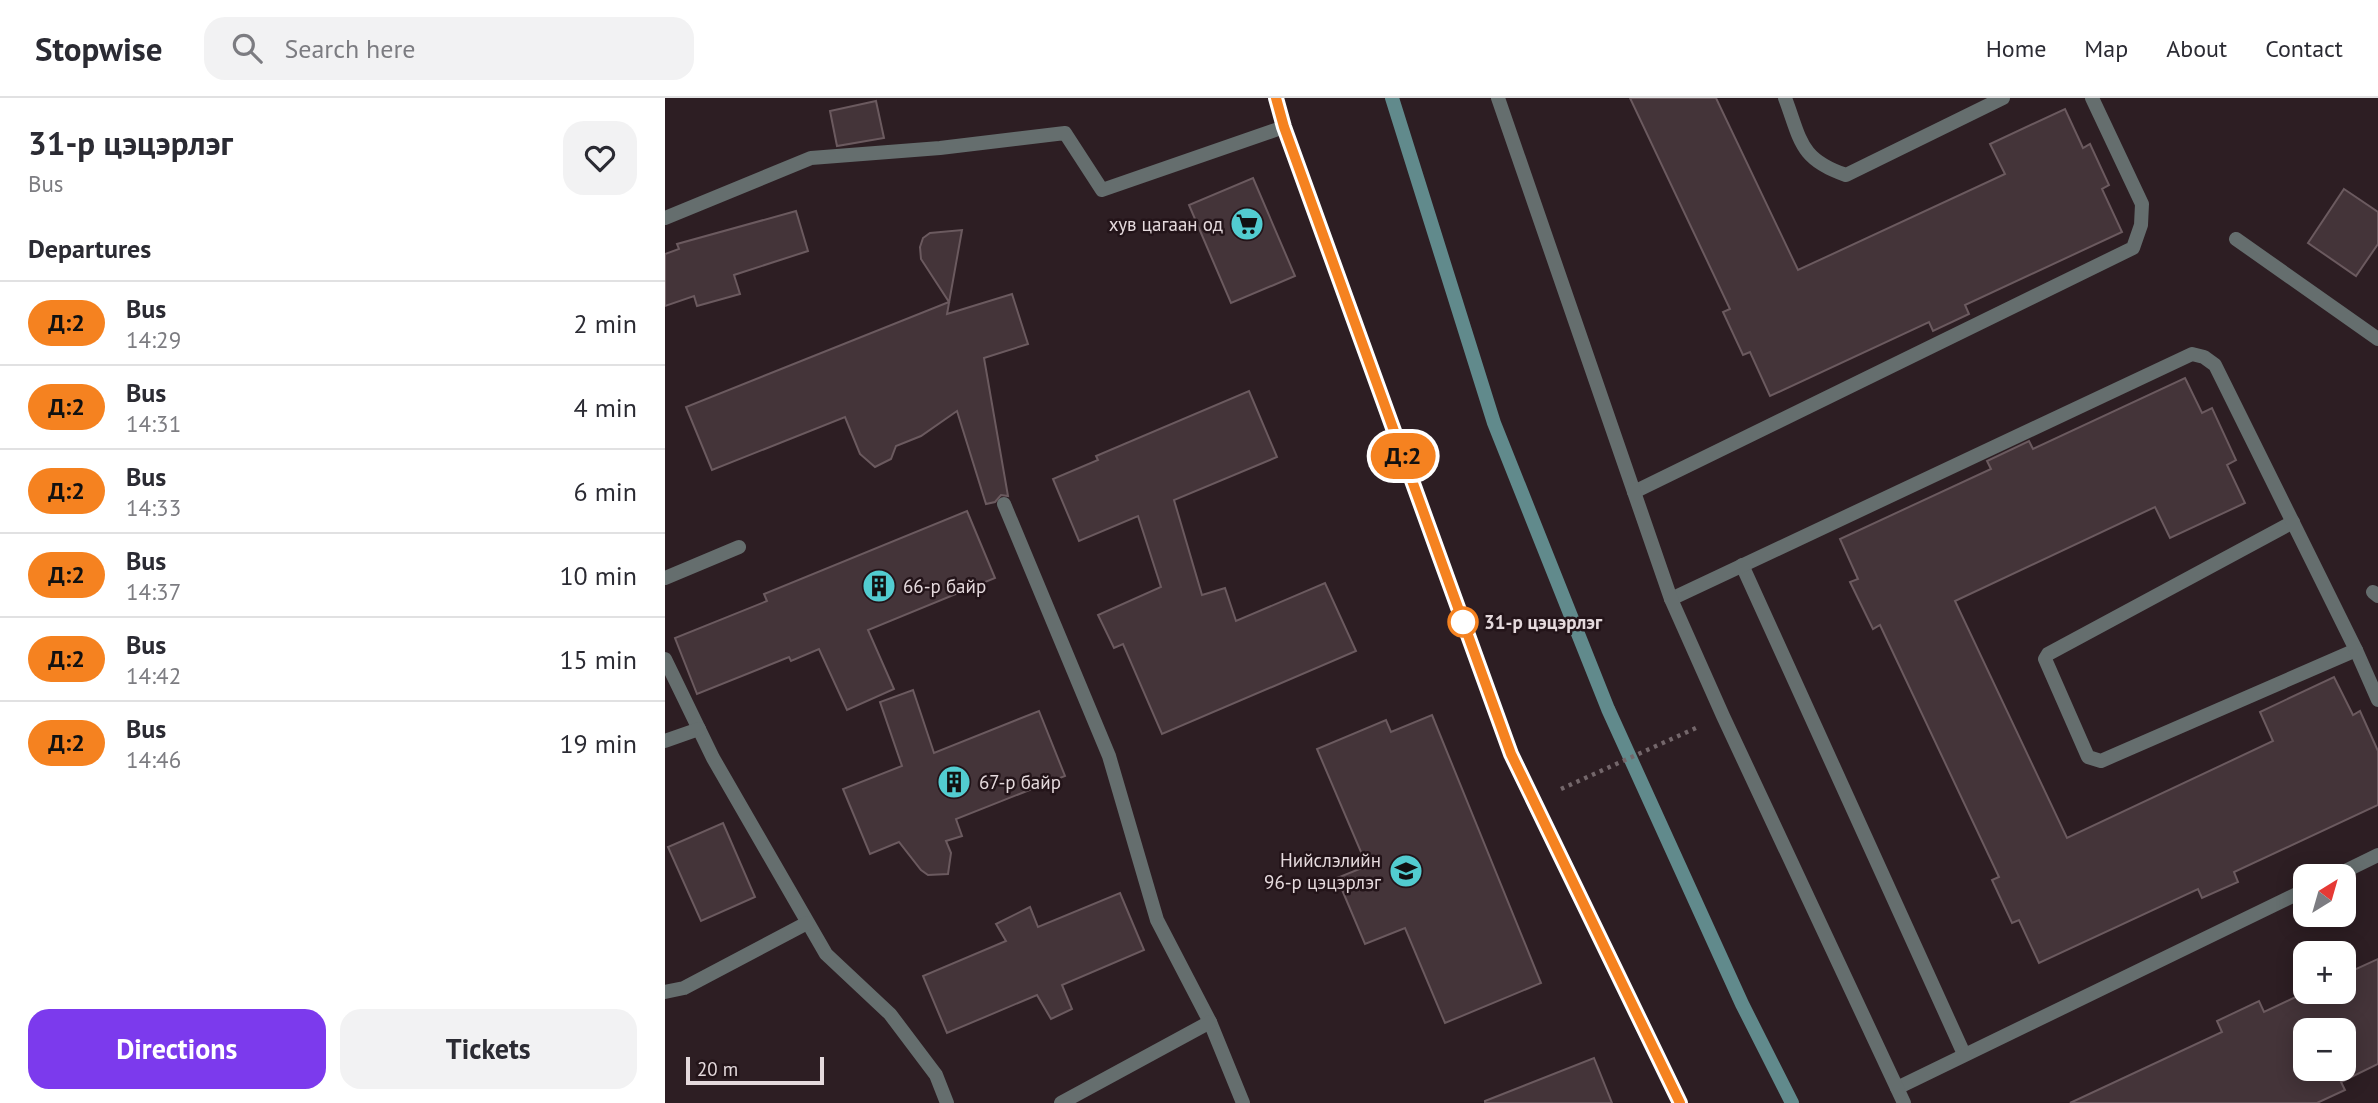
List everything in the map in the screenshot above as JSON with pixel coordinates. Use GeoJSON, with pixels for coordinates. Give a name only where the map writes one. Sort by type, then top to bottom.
{"type":"FeatureCollection","features":[{"type":"Feature","properties":{"kind":"street"},"geometry":{"type":"LineString","coordinates":[[1276,98],[1284,127],[1511,754],[1680,1103]]}},
{"type":"Feature","properties":{"kind":"street"},"geometry":{"type":"LineString","coordinates":[[1498,98],[1671,599],[1904,1103]]}},
{"type":"Feature","properties":{"kind":"street"},"geometry":{"type":"LineString","coordinates":[[1785,98],[1804,149],[1819,164],[1846,175],[2003,98]]}},
{"type":"Feature","properties":{"kind":"street"},"geometry":{"type":"LineString","coordinates":[[1634,492],[2133,248],[2141,225],[2142,204],[2092,98]]}},
{"type":"Feature","properties":{"kind":"street"},"geometry":{"type":"LineString","coordinates":[[665,218],[811,158],[940,148],[1065,132],[1102,190],[1284,127]]}},
{"type":"Feature","properties":{"kind":"street"},"geometry":{"type":"LineString","coordinates":[[2236,239],[2378,339]]}},
{"type":"Feature","properties":{"kind":"street"},"geometry":{"type":"LineString","coordinates":[[1671,599],[2192,354],[2204,357],[2215,365],[2378,700]]}},
{"type":"Feature","properties":{"kind":"street"},"geometry":{"type":"LineString","coordinates":[[1004,504],[1109,756],[1157,920],[1210,1022],[1243,1103]]}},
{"type":"Feature","properties":{"kind":"street"},"geometry":{"type":"LineString","coordinates":[[2293,522],[2048,654],[2045,659],[2088,757],[2101,761],[2356,650]]}},
{"type":"Feature","properties":{"kind":"street"},"geometry":{"type":"LineString","coordinates":[[665,579],[739,547]]}},
{"type":"Feature","properties":{"kind":"street"},"geometry":{"type":"LineString","coordinates":[[1742,565],[1964,1054]]}},
{"type":"Feature","properties":{"kind":"street"},"geometry":{"type":"LineString","coordinates":[[665,659],[699,730],[826,954],[890,1014],[936,1075],[947,1103]]}},
{"type":"Feature","properties":{"kind":"street"},"geometry":{"type":"LineString","coordinates":[[665,741],[699,730]]}},
{"type":"Feature","properties":{"kind":"street"},"geometry":{"type":"LineString","coordinates":[[2356,866],[2378,855]]}},
{"type":"Feature","properties":{"kind":"street"},"geometry":{"type":"LineString","coordinates":[[1897,1088],[2293,896]]}},
{"type":"Feature","properties":{"kind":"street"},"geometry":{"type":"LineString","coordinates":[[665,992],[684,988],[807,923]]}},
{"type":"Feature","properties":{"kind":"street"},"geometry":{"type":"LineString","coordinates":[[1061,1103],[1210,1022]]}},
{"type":"Feature","properties":{"kind":"path"},"geometry":{"type":"LineString","coordinates":[[1579,781],[1723,716]]}},
{"type":"Feature","properties":{"kind":"building"},"geometry":{"type":"Polygon","coordinates":[[[1630,98],[1716,98],[1798,270],[2005,174],[1990,144],[2065,109],[2083,148],[2090,144],[2109,185],[2102,189],[2122,232],[1965,305],[1969,314],[1933,331],[1929,322],[1770,396],[1750,352],[1743,355],[1723,312],[1730,309],[1630,98]]]}},
{"type":"Feature","properties":{"kind":"building"},"geometry":{"type":"Polygon","coordinates":[[[876,101],[884,138],[837,146],[830,111],[876,101]]]}},
{"type":"Feature","properties":{"kind":"building"},"geometry":{"type":"Polygon","coordinates":[[[1253,178],[1295,276],[1231,303],[1189,205],[1253,178]]]}},
{"type":"Feature","properties":{"kind":"building"},"geometry":{"type":"Polygon","coordinates":[[[2344,189],[2378,212],[2378,244],[2356,276],[2308,243],[2344,189]]]}},
{"type":"Feature","properties":{"kind":"building"},"geometry":{"type":"Polygon","coordinates":[[[796,211],[808,251],[734,275],[740,294],[697,306],[694,296],[665,306],[665,254],[679,249],[677,244],[796,211]]]}},
{"type":"Feature","properties":{"kind":"building"},"geometry":{"type":"Polygon","coordinates":[[[962,230],[947,314],[1012,294],[1028,344],[984,358],[1008,496],[1001,495],[995,502],[986,504],[957,411],[921,436],[896,446],[891,459],[875,467],[860,454],[845,417],[712,470],[686,407],[949,302],[921,259],[920,247],[923,238],[930,233],[962,230]]]}},
{"type":"Feature","properties":{"kind":"building"},"geometry":{"type":"Polygon","coordinates":[[[2185,378],[2202,413],[2212,408],[2236,460],[2227,465],[2245,503],[2170,538],[2155,507],[1955,601],[2067,838],[2273,741],[2260,712],[2334,677],[2353,715],[2360,711],[2378,751],[2378,805],[2234,872],[2238,882],[2202,898],[2198,889],[2039,963],[2019,920],[2012,923],[1992,880],[1999,877],[1880,625],[1873,629],[1850,582],[1858,579],[1840,539],[1991,469],[1987,461],[2029,441],[2033,449],[2185,378]]]}},
{"type":"Feature","properties":{"kind":"building"},"geometry":{"type":"Polygon","coordinates":[[[1249,391],[1277,457],[1174,500],[1202,595],[1225,588],[1236,621],[1325,583],[1356,651],[1162,734],[1123,644],[1114,648],[1098,615],[1161,587],[1138,516],[1079,541],[1053,479],[1098,460],[1096,456],[1249,391]]]}},
{"type":"Feature","properties":{"kind":"building","name":"66-р байр"},"geometry":{"type":"Polygon","coordinates":[[[967,511],[995,578],[868,630],[894,689],[847,710],[819,649],[791,661],[789,657],[697,694],[675,638],[767,601],[764,594],[967,511]]]}},
{"type":"Feature","properties":{"kind":"building","name":"67-р байр"},"geometry":{"type":"Polygon","coordinates":[[[913,690],[934,753],[1039,711],[1065,776],[956,819],[962,836],[946,841],[951,853],[948,874],[928,875],[899,842],[870,854],[843,789],[902,766],[880,702],[913,690]]]}},
{"type":"Feature","properties":{"kind":"building"},"geometry":{"type":"Polygon","coordinates":[[[1432,715],[1541,983],[1445,1023],[1405,928],[1365,944],[1337,878],[1367,866],[1317,749],[1386,720],[1391,732],[1432,715]]]}},
{"type":"Feature","properties":{"kind":"building"},"geometry":{"type":"Polygon","coordinates":[[[723,823],[755,897],[701,921],[668,847],[723,823]]]}},
{"type":"Feature","properties":{"kind":"building"},"geometry":{"type":"Polygon","coordinates":[[[1120,893],[1144,950],[1062,985],[1072,1009],[1051,1019],[1037,995],[947,1033],[923,976],[1006,941],[996,924],[1030,907],[1038,927],[1120,893]]]}},
{"type":"Feature","properties":{"kind":"building"},"geometry":{"type":"Polygon","coordinates":[[[2378,959],[2378,1064],[2356,1075],[2356,1018],[2293,1018],[2293,1081],[2343,1081],[2341,1082],[2345,1090],[2317,1103],[2070,1103],[2222,1032],[2217,1021],[2259,1001],[2264,1012],[2293,998],[2293,1004],[2356,1004],[2356,969],[2378,959]]]}},
{"type":"Feature","properties":{"kind":"building"},"geometry":{"type":"Polygon","coordinates":[[[1594,1058],[1612,1103],[1485,1103],[1485,1101],[1594,1058]]]}},
{"type":"Feature","properties":{"kind":"waterway"},"geometry":{"type":"LineString","coordinates":[[1392,98],[1494,423],[1608,709],[1742,1004],[1792,1103]]}},
{"type":"Feature","properties":{"kind":"bus line","name":"Д:2"},"geometry":{"type":"LineString","coordinates":[[1276,98],[1284,127],[1511,754],[1680,1103]]}},
{"type":"Feature","properties":{"kind":"place","name":"хув цагаан од"},"geometry":{"type":"Point","coordinates":[1247,224]}},
{"type":"Feature","properties":{"kind":"place","name":"66-р байр"},"geometry":{"type":"Point","coordinates":[879,586]}},
{"type":"Feature","properties":{"kind":"place","name":"31-р цэцэрлэг"},"geometry":{"type":"Point","coordinates":[1463,622]}},
{"type":"Feature","properties":{"kind":"place","name":"67-р байр"},"geometry":{"type":"Point","coordinates":[954,782]}},
{"type":"Feature","properties":{"kind":"place","name":"Нийслэлийн 96-р цэцэрлэг"},"geometry":{"type":"Point","coordinates":[1406,871]}}]}
